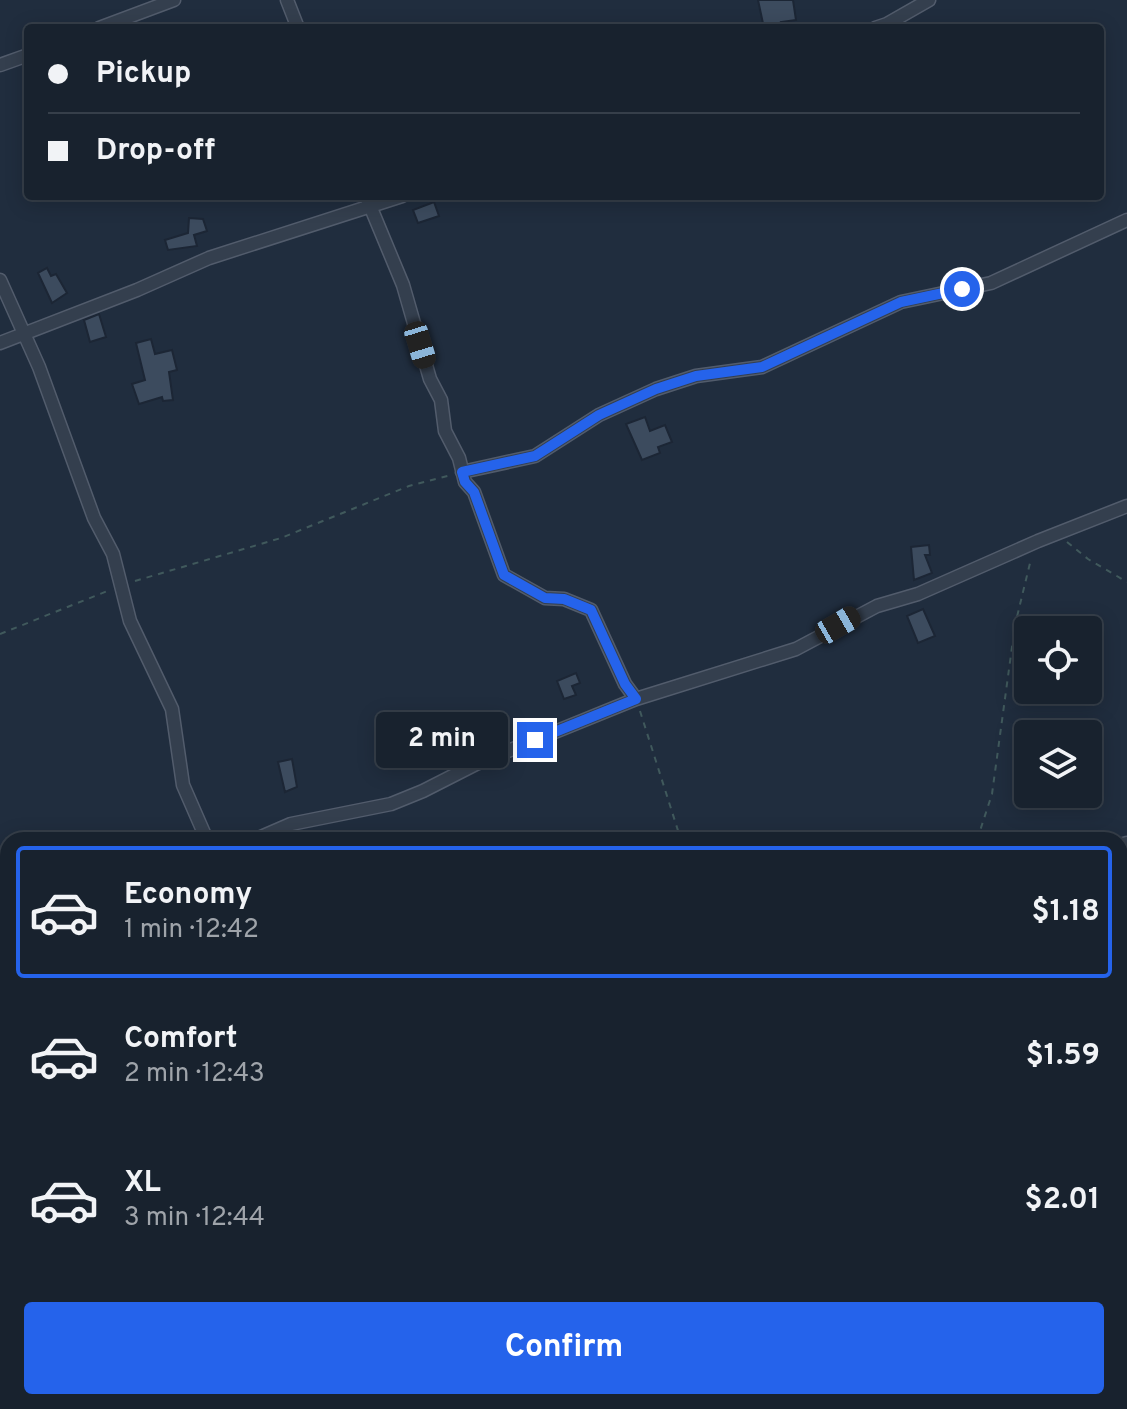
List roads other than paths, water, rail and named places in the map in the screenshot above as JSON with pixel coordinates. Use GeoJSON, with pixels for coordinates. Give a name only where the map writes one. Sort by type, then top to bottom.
{"type":"FeatureCollection","features":[{"type":"Feature","properties":{"kind":"street"},"geometry":{"type":"LineString","coordinates":[[110,24],[174,0]]}},
{"type":"Feature","properties":{"kind":"street"},"geometry":{"type":"LineString","coordinates":[[287,0],[296,24]]}},
{"type":"Feature","properties":{"kind":"street"},"geometry":{"type":"LineString","coordinates":[[887,24],[929,0]]}},
{"type":"Feature","properties":{"kind":"street"},"geometry":{"type":"LineString","coordinates":[[0,65],[24,56]]}},
{"type":"Feature","properties":{"kind":"street"},"geometry":{"type":"LineString","coordinates":[[0,343],[137,290],[209,258],[370,201],[403,285],[430,379],[441,400],[445,431],[459,458],[465,482],[474,492],[504,575],[545,598],[564,599],[591,610],[625,684],[636,699]]}},
{"type":"Feature","properties":{"kind":"street"},"geometry":{"type":"LineString","coordinates":[[462,472],[535,456],[599,415],[656,389],[696,376],[762,367],[901,302],[991,283],[1127,220]]}},
{"type":"Feature","properties":{"kind":"street"},"geometry":{"type":"LineString","coordinates":[[0,280],[62,426],[77,475],[113,554],[130,621],[172,709],[183,785],[204,832]]}},
{"type":"Feature","properties":{"kind":"street"},"geometry":{"type":"LineString","coordinates":[[272,832],[291,824],[391,804],[476,764],[636,699],[796,649],[877,606],[918,594],[1127,506]]}}]}
